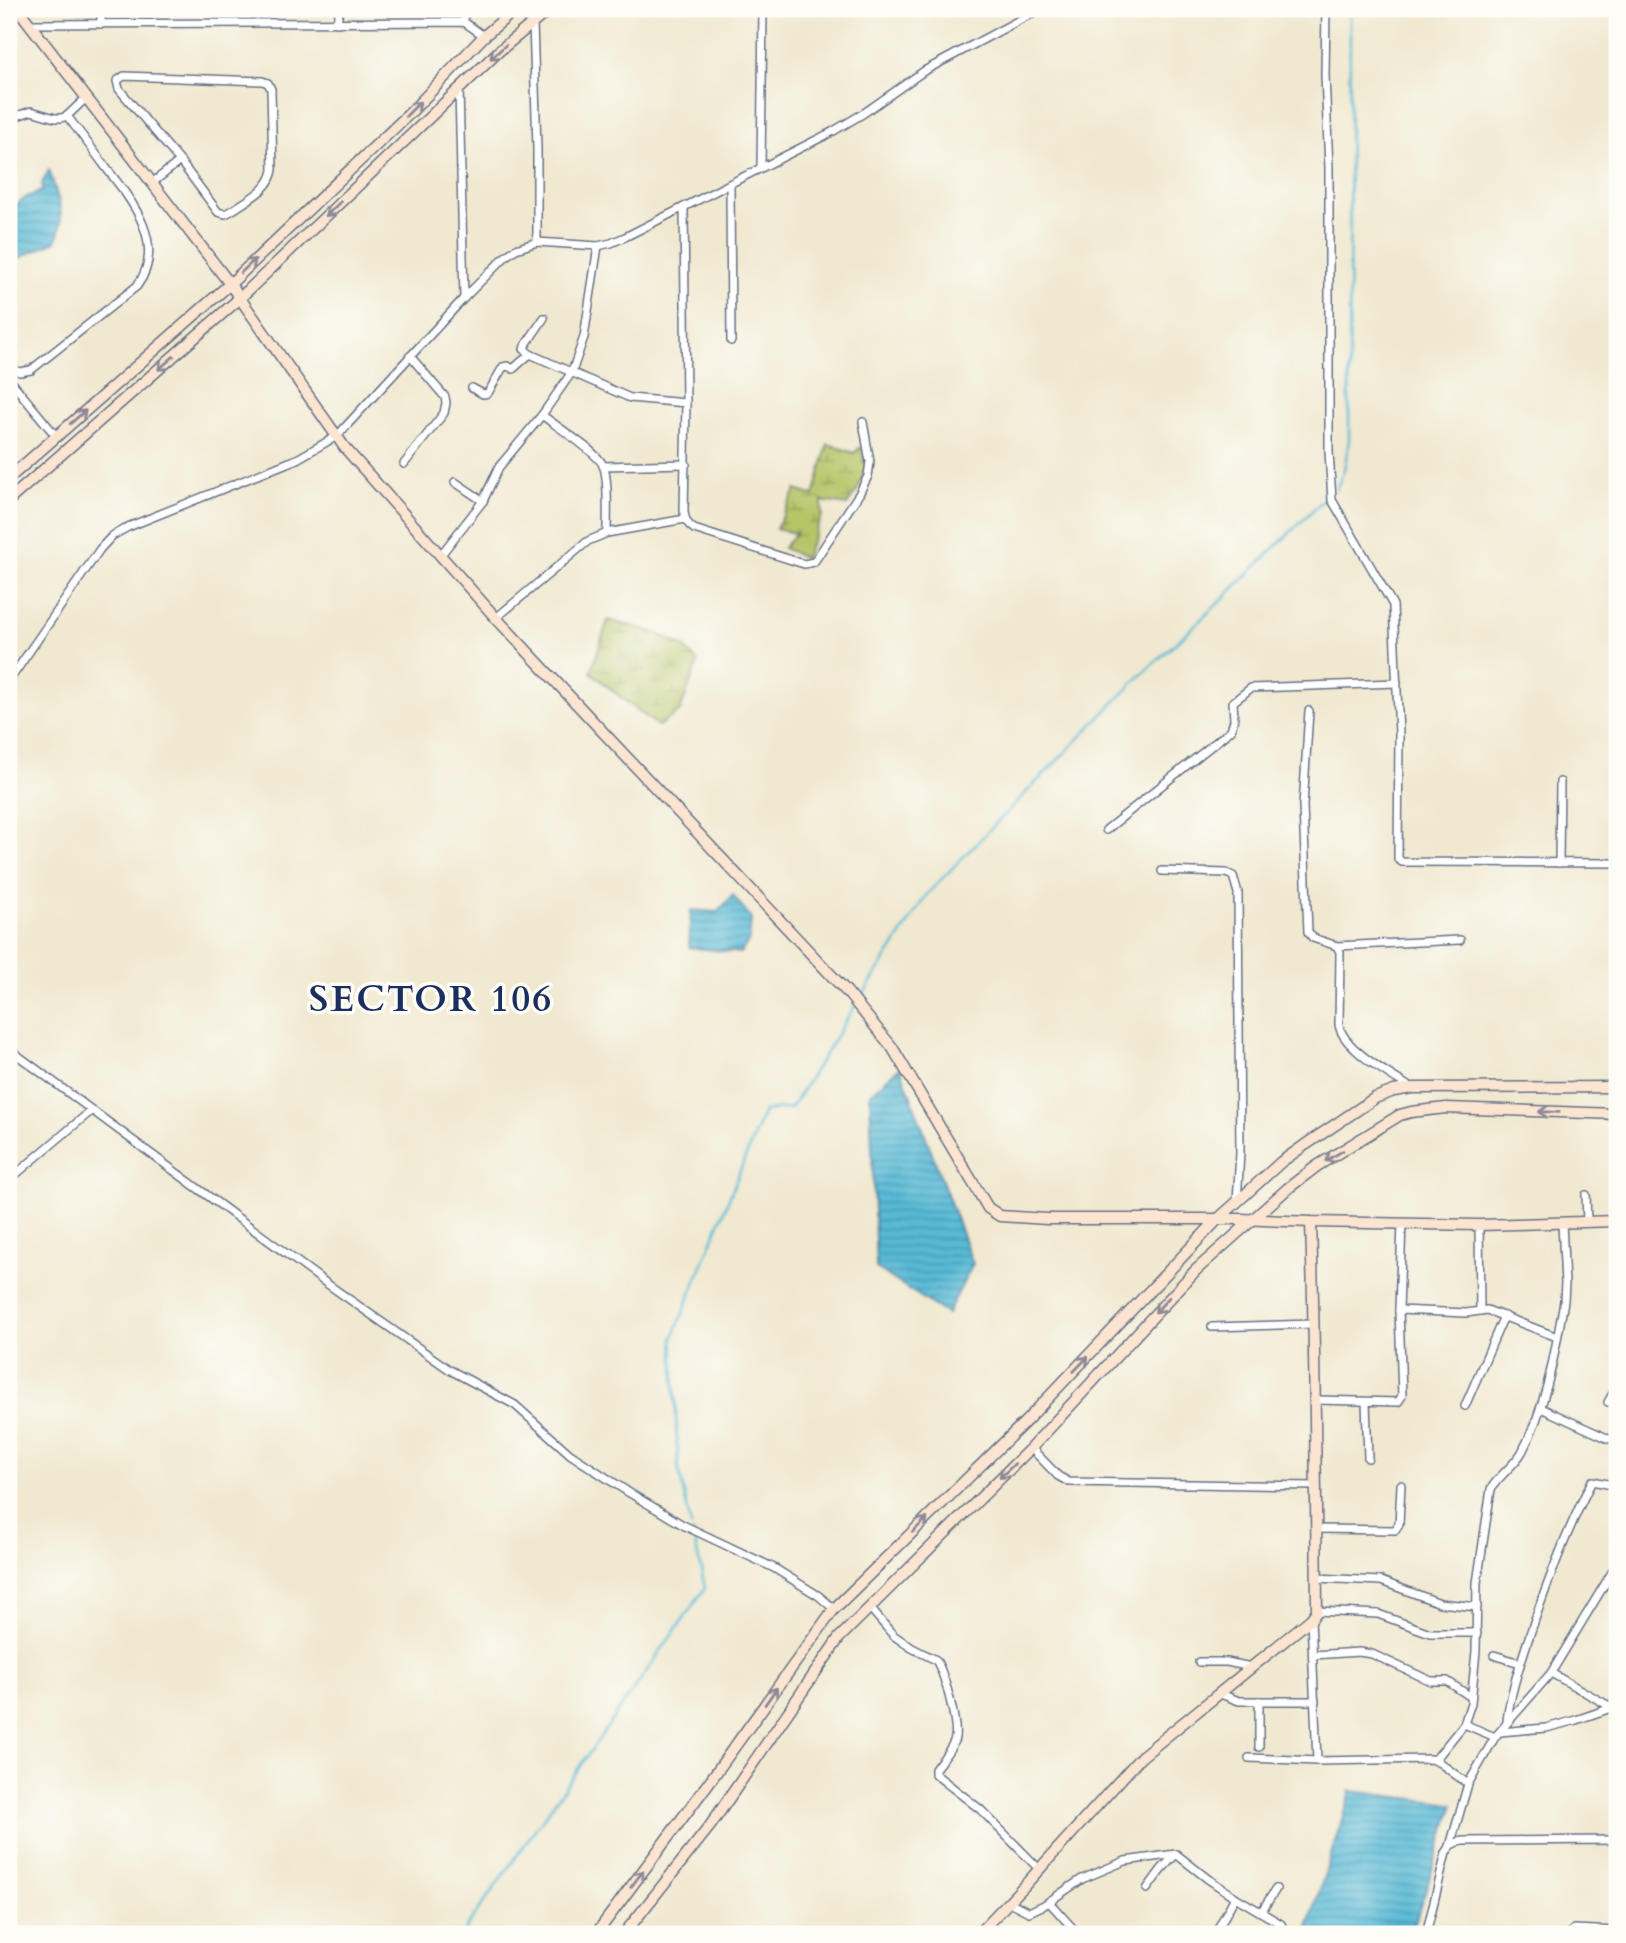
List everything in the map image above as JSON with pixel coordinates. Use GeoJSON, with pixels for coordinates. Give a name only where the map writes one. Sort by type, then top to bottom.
{"type":"FeatureCollection","features":[{"type":"Feature","properties":{"kind":"street"},"geometry":{"type":"LineString","coordinates":[[18,9],[230,284],[337,436],[496,618],[859,1006],[892,1047],[988,1208],[1010,1217],[1047,1219],[1252,1219],[1479,1225],[1617,1221]]}},
{"type":"Feature","properties":{"kind":"street"},"geometry":{"type":"LineString","coordinates":[[101,24],[102,9]]}},
{"type":"Feature","properties":{"kind":"street"},"geometry":{"type":"LineString","coordinates":[[337,23],[339,9]]}},
{"type":"Feature","properties":{"kind":"street"},"geometry":{"type":"LineString","coordinates":[[464,9],[464,22]]}},
{"type":"Feature","properties":{"kind":"street"},"geometry":{"type":"LineString","coordinates":[[9,478],[230,284],[410,113],[484,36],[516,9]]}},
{"type":"Feature","properties":{"kind":"street"},"geometry":{"type":"LineString","coordinates":[[9,500],[240,298],[459,88],[550,9]]}},
{"type":"Feature","properties":{"kind":"street"},"geometry":{"type":"LineString","coordinates":[[761,167],[763,9]]}},
{"type":"Feature","properties":{"kind":"street"},"geometry":{"type":"LineString","coordinates":[[9,681],[112,536],[128,527],[298,459],[337,436],[464,298],[516,249],[537,242],[598,246],[625,237],[864,113],[924,71],[1040,9]]}},
{"type":"Feature","properties":{"kind":"street"},"geometry":{"type":"LineString","coordinates":[[1326,9],[1329,451],[1332,500],[1393,606],[1399,734],[1399,862],[1617,863]]}},
{"type":"Feature","properties":{"kind":"street"},"geometry":{"type":"LineString","coordinates":[[31,24],[464,22],[484,36]]}},
{"type":"Feature","properties":{"kind":"street"},"geometry":{"type":"LineString","coordinates":[[533,23],[537,242]]}},
{"type":"Feature","properties":{"kind":"street"},"geometry":{"type":"LineString","coordinates":[[120,77],[268,83],[271,89],[273,170],[272,179],[267,186],[231,211],[225,214],[218,212],[180,161],[119,89],[117,81],[120,77]]}},
{"type":"Feature","properties":{"kind":"street"},"geometry":{"type":"LineString","coordinates":[[459,88],[464,298]]}},
{"type":"Feature","properties":{"kind":"street"},"geometry":{"type":"LineString","coordinates":[[9,119],[31,111],[55,118],[67,116],[86,98]]}},
{"type":"Feature","properties":{"kind":"street"},"geometry":{"type":"LineString","coordinates":[[9,369],[20,372],[31,370],[137,286],[148,266],[148,246],[141,217],[67,116]]}},
{"type":"Feature","properties":{"kind":"street"},"geometry":{"type":"LineString","coordinates":[[152,183],[180,161]]}},
{"type":"Feature","properties":{"kind":"street"},"geometry":{"type":"LineString","coordinates":[[730,184],[731,341]]}},
{"type":"Feature","properties":{"kind":"street"},"geometry":{"type":"LineString","coordinates":[[684,207],[685,519],[694,529],[804,564],[814,562],[868,476],[870,462],[863,422]]}},
{"type":"Feature","properties":{"kind":"street"},"geometry":{"type":"LineString","coordinates":[[440,556],[483,501],[499,467],[542,415],[572,372],[584,338],[598,246]]}},
{"type":"Feature","properties":{"kind":"street"},"geometry":{"type":"LineString","coordinates":[[544,318],[524,346],[530,355],[630,398],[686,403]]}},
{"type":"Feature","properties":{"kind":"street"},"geometry":{"type":"LineString","coordinates":[[472,388],[484,394],[488,393],[503,367],[513,369],[530,355]]}},
{"type":"Feature","properties":{"kind":"street"},"geometry":{"type":"LineString","coordinates":[[404,464],[444,413],[446,403],[445,397],[410,356]]}},
{"type":"Feature","properties":{"kind":"street"},"geometry":{"type":"LineString","coordinates":[[9,380],[56,436]]}},
{"type":"Feature","properties":{"kind":"street"},"geometry":{"type":"LineString","coordinates":[[542,415],[593,454],[603,466],[607,533]]}},
{"type":"Feature","properties":{"kind":"street"},"geometry":{"type":"LineString","coordinates":[[603,466],[686,464]]}},
{"type":"Feature","properties":{"kind":"street"},"geometry":{"type":"LineString","coordinates":[[455,482],[483,501]]}},
{"type":"Feature","properties":{"kind":"street"},"geometry":{"type":"LineString","coordinates":[[496,618],[588,541],[607,533],[685,519]]}},
{"type":"Feature","properties":{"kind":"street"},"geometry":{"type":"LineString","coordinates":[[1106,830],[1231,730],[1234,720],[1233,702],[1251,688],[1397,683]]}},
{"type":"Feature","properties":{"kind":"street"},"geometry":{"type":"LineString","coordinates":[[1309,711],[1303,806],[1308,932],[1313,938],[1337,946],[1460,940]]}},
{"type":"Feature","properties":{"kind":"street"},"geometry":{"type":"LineString","coordinates":[[1559,863],[1560,782]]}},
{"type":"Feature","properties":{"kind":"street"},"geometry":{"type":"LineString","coordinates":[[1162,871],[1226,873],[1233,876],[1236,883],[1240,1153],[1237,1202]]}},
{"type":"Feature","properties":{"kind":"street"},"geometry":{"type":"LineString","coordinates":[[1337,946],[1340,952],[1340,1032],[1363,1058],[1412,1088]]}},
{"type":"Feature","properties":{"kind":"street"},"geometry":{"type":"LineString","coordinates":[[9,1049],[326,1283],[450,1370],[515,1405],[570,1454],[683,1525],[774,1568],[834,1609]]}},
{"type":"Feature","properties":{"kind":"street"},"geometry":{"type":"LineString","coordinates":[[596,1934],[708,1785],[834,1609],[1027,1420],[1218,1219],[1297,1150],[1375,1098],[1394,1091],[1412,1088],[1617,1087]]}},
{"type":"Feature","properties":{"kind":"street"},"geometry":{"type":"LineString","coordinates":[[624,1934],[710,1826],[830,1650],[848,1629],[1031,1448],[1180,1286],[1252,1219],[1317,1166],[1400,1115],[1446,1108],[1617,1114]]}},
{"type":"Feature","properties":{"kind":"street"},"geometry":{"type":"LineString","coordinates":[[9,1181],[91,1111]]}},
{"type":"Feature","properties":{"kind":"street"},"geometry":{"type":"LineString","coordinates":[[1586,1195],[1587,1222]]}},
{"type":"Feature","properties":{"kind":"street"},"geometry":{"type":"LineString","coordinates":[[1311,1222],[1316,1400],[1313,1655],[1317,1761]]}},
{"type":"Feature","properties":{"kind":"street"},"geometry":{"type":"LineString","coordinates":[[1316,1400],[1401,1400],[1399,1310],[1402,1223]]}},
{"type":"Feature","properties":{"kind":"street"},"geometry":{"type":"LineString","coordinates":[[1435,1760],[1464,1724],[1471,1698],[1478,1583],[1491,1489],[1520,1456],[1541,1408],[1558,1337],[1565,1283],[1562,1223]]}},
{"type":"Feature","properties":{"kind":"street"},"geometry":{"type":"LineString","coordinates":[[1479,1225],[1480,1310]]}},
{"type":"Feature","properties":{"kind":"street"},"geometry":{"type":"LineString","coordinates":[[1399,1310],[1487,1310],[1558,1337]]}},
{"type":"Feature","properties":{"kind":"street"},"geometry":{"type":"LineString","coordinates":[[1465,1406],[1504,1316]]}},
{"type":"Feature","properties":{"kind":"street"},"geometry":{"type":"LineString","coordinates":[[1212,1326],[1314,1324]]}},
{"type":"Feature","properties":{"kind":"street"},"geometry":{"type":"LineString","coordinates":[[1608,1402],[1617,1387]]}},
{"type":"Feature","properties":{"kind":"street"},"geometry":{"type":"LineString","coordinates":[[1366,1402],[1367,1458]]}},
{"type":"Feature","properties":{"kind":"street"},"geometry":{"type":"LineString","coordinates":[[1541,1408],[1609,1439]]}},
{"type":"Feature","properties":{"kind":"street"},"geometry":{"type":"LineString","coordinates":[[1031,1448],[1058,1475],[1069,1482],[1315,1486]]}},
{"type":"Feature","properties":{"kind":"street"},"geometry":{"type":"LineString","coordinates":[[1507,1721],[1520,1663],[1555,1560],[1592,1481],[1617,1486]]}},
{"type":"Feature","properties":{"kind":"street"},"geometry":{"type":"LineString","coordinates":[[1316,1529],[1395,1530],[1399,1524],[1401,1485]]}},
{"type":"Feature","properties":{"kind":"street"},"geometry":{"type":"LineString","coordinates":[[1426,1934],[1446,1853],[1468,1784],[1507,1721],[1551,1673],[1617,1564]]}},
{"type":"Feature","properties":{"kind":"street"},"geometry":{"type":"LineString","coordinates":[[1316,1578],[1381,1581],[1440,1603],[1477,1607]]}},
{"type":"Feature","properties":{"kind":"street"},"geometry":{"type":"LineString","coordinates":[[870,1608],[893,1635],[939,1663],[956,1730],[955,1739],[935,1769],[935,1774],[981,1810],[1039,1869]]}},
{"type":"Feature","properties":{"kind":"street"},"geometry":{"type":"LineString","coordinates":[[978,1934],[1141,1757],[1314,1615],[1378,1614],[1430,1633],[1477,1633]]}},
{"type":"Feature","properties":{"kind":"street"},"geometry":{"type":"LineString","coordinates":[[1313,1655],[1372,1654],[1431,1681],[1447,1681],[1471,1698]]}},
{"type":"Feature","properties":{"kind":"street"},"geometry":{"type":"LineString","coordinates":[[1494,1655],[1520,1663]]}},
{"type":"Feature","properties":{"kind":"street"},"geometry":{"type":"LineString","coordinates":[[1199,1662],[1227,1662],[1251,1667]]}},
{"type":"Feature","properties":{"kind":"street"},"geometry":{"type":"LineString","coordinates":[[1551,1673],[1614,1707]]}},
{"type":"Feature","properties":{"kind":"street"},"geometry":{"type":"LineString","coordinates":[[1218,1693],[1239,1701],[1315,1700]]}},
{"type":"Feature","properties":{"kind":"street"},"geometry":{"type":"LineString","coordinates":[[1259,1701],[1259,1747]]}},
{"type":"Feature","properties":{"kind":"street"},"geometry":{"type":"LineString","coordinates":[[1464,1724],[1498,1734],[1546,1728],[1614,1707]]}},
{"type":"Feature","properties":{"kind":"street"},"geometry":{"type":"LineString","coordinates":[[1249,1758],[1317,1761],[1435,1760],[1468,1784]]}},
{"type":"Feature","properties":{"kind":"street"},"geometry":{"type":"LineString","coordinates":[[1450,1846],[1463,1841],[1617,1840]]}},
{"type":"Feature","properties":{"kind":"street"},"geometry":{"type":"LineString","coordinates":[[1009,1902],[1029,1912],[1082,1879],[1125,1861],[1176,1854],[1208,1879],[1281,1924],[1283,1928],[1280,1934]]}},
{"type":"Feature","properties":{"kind":"street"},"geometry":{"type":"LineString","coordinates":[[1147,1889],[1176,1854]]}},
{"type":"Feature","properties":{"kind":"street"},"geometry":{"type":"LineString","coordinates":[[1261,1912],[1276,1889]]}},
{"type":"Feature","properties":{"kind":"street"},"geometry":{"type":"LineString","coordinates":[[1215,1934],[1235,1897]]}},
{"type":"Feature","properties":{"kind":"street"},"geometry":{"type":"LineString","coordinates":[[1049,1902],[1077,1934]]}},
{"type":"Feature","properties":{"kind":"street"},"geometry":{"type":"LineString","coordinates":[[1569,1934],[1574,1929],[1617,1931]]}},
{"type":"Feature","properties":{"kind":"green space"},"geometry":{"type":"Polygon","coordinates":[[[828,444],[854,453],[861,447],[866,466],[858,489],[847,505],[822,501],[822,515],[805,558],[783,548],[796,533],[776,529],[796,490],[814,496],[828,444]]]}},
{"type":"Feature","properties":{"kind":"green space"},"geometry":{"type":"Polygon","coordinates":[[[608,620],[654,632],[683,646],[698,662],[680,711],[658,726],[591,672],[608,620]]]}},
{"type":"Feature","properties":{"kind":"water"},"geometry":{"type":"Polygon","coordinates":[[[49,170],[61,213],[56,241],[15,260],[9,249],[9,210],[27,197],[42,191],[42,183],[49,170]]]}},
{"type":"Feature","properties":{"kind":"water"},"geometry":{"type":"Polygon","coordinates":[[[733,895],[751,919],[749,941],[740,953],[689,947],[691,910],[718,912],[733,895]]]}},
{"type":"Feature","properties":{"kind":"water"},"geometry":{"type":"Polygon","coordinates":[[[900,1067],[973,1264],[947,1314],[876,1268],[870,1094],[900,1067]]]}},
{"type":"Feature","properties":{"kind":"water"},"geometry":{"type":"Polygon","coordinates":[[[1351,1791],[1454,1804],[1411,1934],[1306,1934],[1351,1791]]]}},
{"type":"Feature","properties":{"kind":"waterway"},"geometry":{"type":"LineString","coordinates":[[1336,490],[1344,470],[1349,440],[1350,9]]}},
{"type":"Feature","properties":{"kind":"waterway"},"geometry":{"type":"LineString","coordinates":[[859,1001],[927,894],[1140,676],[1326,497]]}},
{"type":"Feature","properties":{"kind":"waterway"},"geometry":{"type":"LineString","coordinates":[[691,1526],[678,1466],[673,1338],[764,1111],[791,1108],[855,1006]]}},
{"type":"Feature","properties":{"kind":"waterway"},"geometry":{"type":"LineString","coordinates":[[465,1934],[466,1928],[705,1588],[693,1533]]}},
{"type":"Feature","properties":{"kind":"district","name":"SECTOR 106"},"geometry":{"type":"Point","coordinates":[431,998]}}]}
